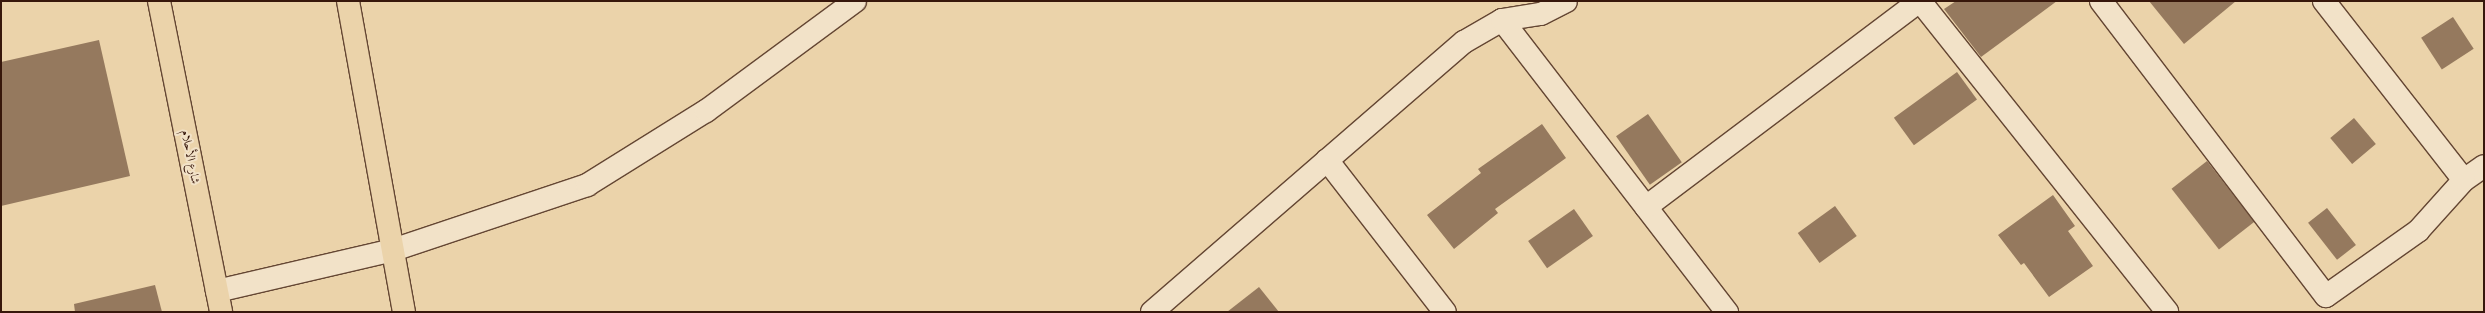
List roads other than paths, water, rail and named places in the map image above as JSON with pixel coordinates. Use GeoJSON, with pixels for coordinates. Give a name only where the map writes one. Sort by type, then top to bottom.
{"type":"FeatureCollection","features":[{"type":"Feature","properties":{"kind":"main road","name":"شارع الأحلام"},"geometry":{"type":"LineString","coordinates":[[159,1],[221,312]]}},
{"type":"Feature","properties":{"kind":"main road"},"geometry":{"type":"LineString","coordinates":[[348,1],[404,312]]}},
{"type":"Feature","properties":{"kind":"street"},"geometry":{"type":"LineString","coordinates":[[217,291],[393,250],[587,185],[706,111],[855,1]]}},
{"type":"Feature","properties":{"kind":"street"},"geometry":{"type":"LineString","coordinates":[[1162,309],[1327,160],[1464,42],[1502,20],[1541,14],[1566,1]]}},
{"type":"Feature","properties":{"kind":"street"},"geometry":{"type":"LineString","coordinates":[[1646,207],[1919,1],[2167,312]]}},
{"type":"Feature","properties":{"kind":"street"},"geometry":{"type":"LineString","coordinates":[[2101,1],[2326,296],[2418,231],[2464,180],[2484,166]]}},
{"type":"Feature","properties":{"kind":"street"},"geometry":{"type":"LineString","coordinates":[[2324,1],[2464,180]]}},
{"type":"Feature","properties":{"kind":"street"},"geometry":{"type":"LineString","coordinates":[[1502,20],[1727,312]]}},
{"type":"Feature","properties":{"kind":"street"},"geometry":{"type":"LineString","coordinates":[[1327,160],[1445,312]]}}]}
